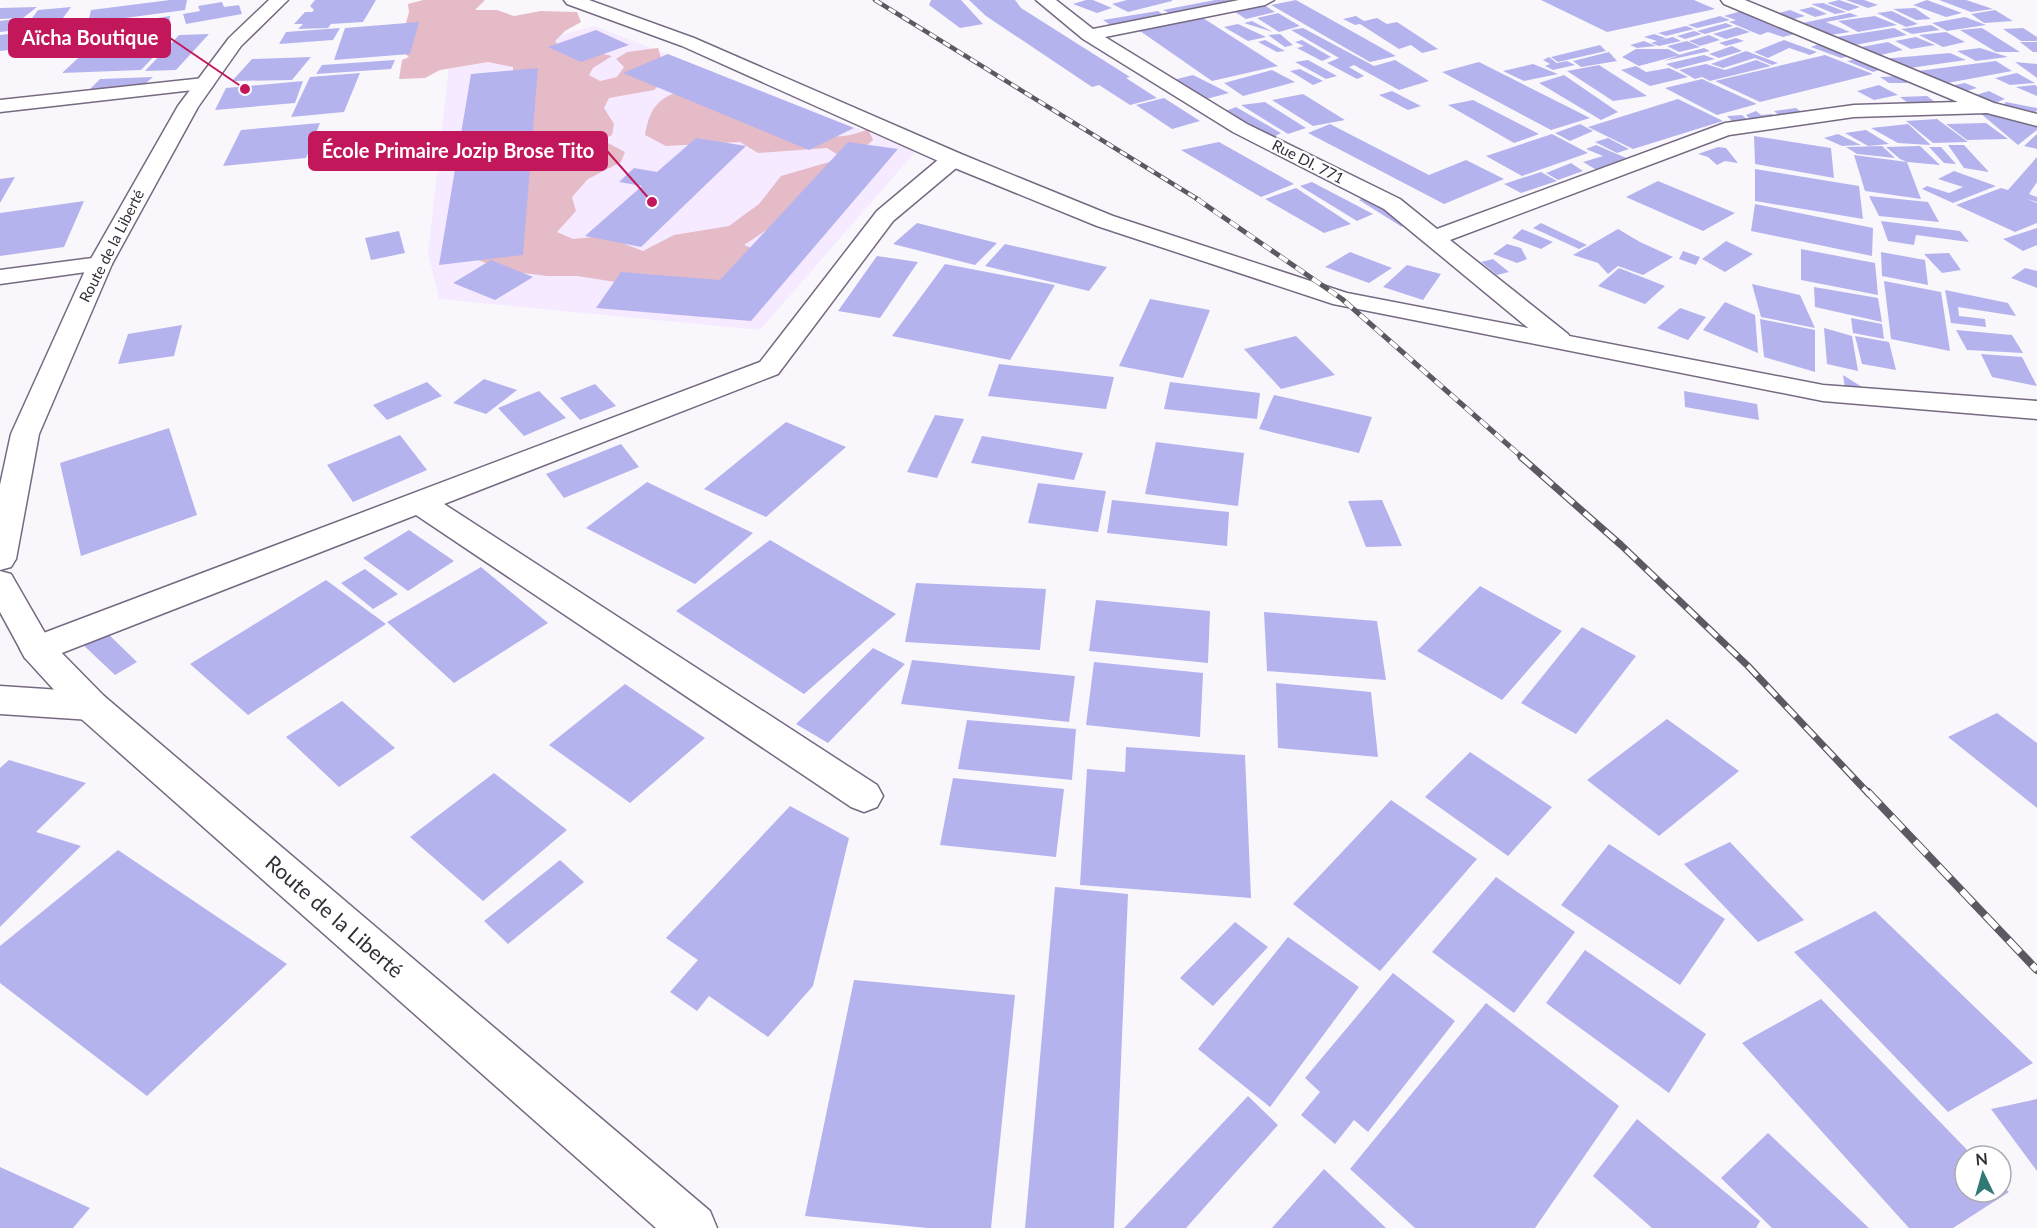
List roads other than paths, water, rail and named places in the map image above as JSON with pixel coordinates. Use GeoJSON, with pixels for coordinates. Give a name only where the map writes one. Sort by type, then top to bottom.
{"type":"FeatureCollection","features":[{"type":"Feature","properties":{"kind":"street","name":"Route de la Liberté"},"geometry":{"type":"LineString","coordinates":[[0,559],[26,434],[100,264],[188,106],[236,42],[279,0]]}},
{"type":"Feature","properties":{"kind":"street"},"geometry":{"type":"LineString","coordinates":[[573,0],[688,42],[953,159],[1105,221],[1342,299],[1823,393],[2037,410]]}},
{"type":"Feature","properties":{"kind":"street","name":"Rue DI. 771"},"geometry":{"type":"LineString","coordinates":[[1045,0],[1089,35],[1240,128],[1392,204],[1559,340]]}},
{"type":"Feature","properties":{"kind":"street"},"geometry":{"type":"LineString","coordinates":[[1089,35],[1265,0]]}},
{"type":"Feature","properties":{"kind":"street"},"geometry":{"type":"LineString","coordinates":[[1730,0],[1987,107],[2037,120]]}},
{"type":"Feature","properties":{"kind":"street"},"geometry":{"type":"LineString","coordinates":[[0,106],[204,84]]}},
{"type":"Feature","properties":{"kind":"street"},"geometry":{"type":"LineString","coordinates":[[1434,238],[1725,129],[1854,111],[1987,107]]}},
{"type":"Feature","properties":{"kind":"street"},"geometry":{"type":"LineString","coordinates":[[37,649],[417,501],[769,368],[885,216],[953,159]]}},
{"type":"Feature","properties":{"kind":"street"},"geometry":{"type":"LineString","coordinates":[[0,277],[100,264]]}},
{"type":"Feature","properties":{"kind":"street"},"geometry":{"type":"LineString","coordinates":[[417,501],[864,796]]}},
{"type":"Feature","properties":{"kind":"street","name":"Route de la Liberté"},"geometry":{"type":"LineString","coordinates":[[0,582],[37,649],[91,706],[693,1228]]}},
{"type":"Feature","properties":{"kind":"street"},"geometry":{"type":"LineString","coordinates":[[0,700],[91,706]]}},
{"type":"Feature","properties":{"kind":"railway"},"geometry":{"type":"LineString","coordinates":[[875,0],[1199,200]]}},
{"type":"Feature","properties":{"kind":"railway"},"geometry":{"type":"LineString","coordinates":[[1197,199],[1342,299],[1523,458]]}},
{"type":"Feature","properties":{"kind":"railway"},"geometry":{"type":"LineString","coordinates":[[1521,457],[1621,545],[1748,666],[1869,794]]}},
{"type":"Feature","properties":{"kind":"railway"},"geometry":{"type":"LineString","coordinates":[[1868,792],[2037,970]]}},
{"type":"Feature","properties":{"kind":"place","name":"Aïcha Boutique"},"geometry":{"type":"Point","coordinates":[245,89]}},
{"type":"Feature","properties":{"kind":"place","name":"École Primaire Jozip Brose Tito"},"geometry":{"type":"Point","coordinates":[652,202]}}]}
